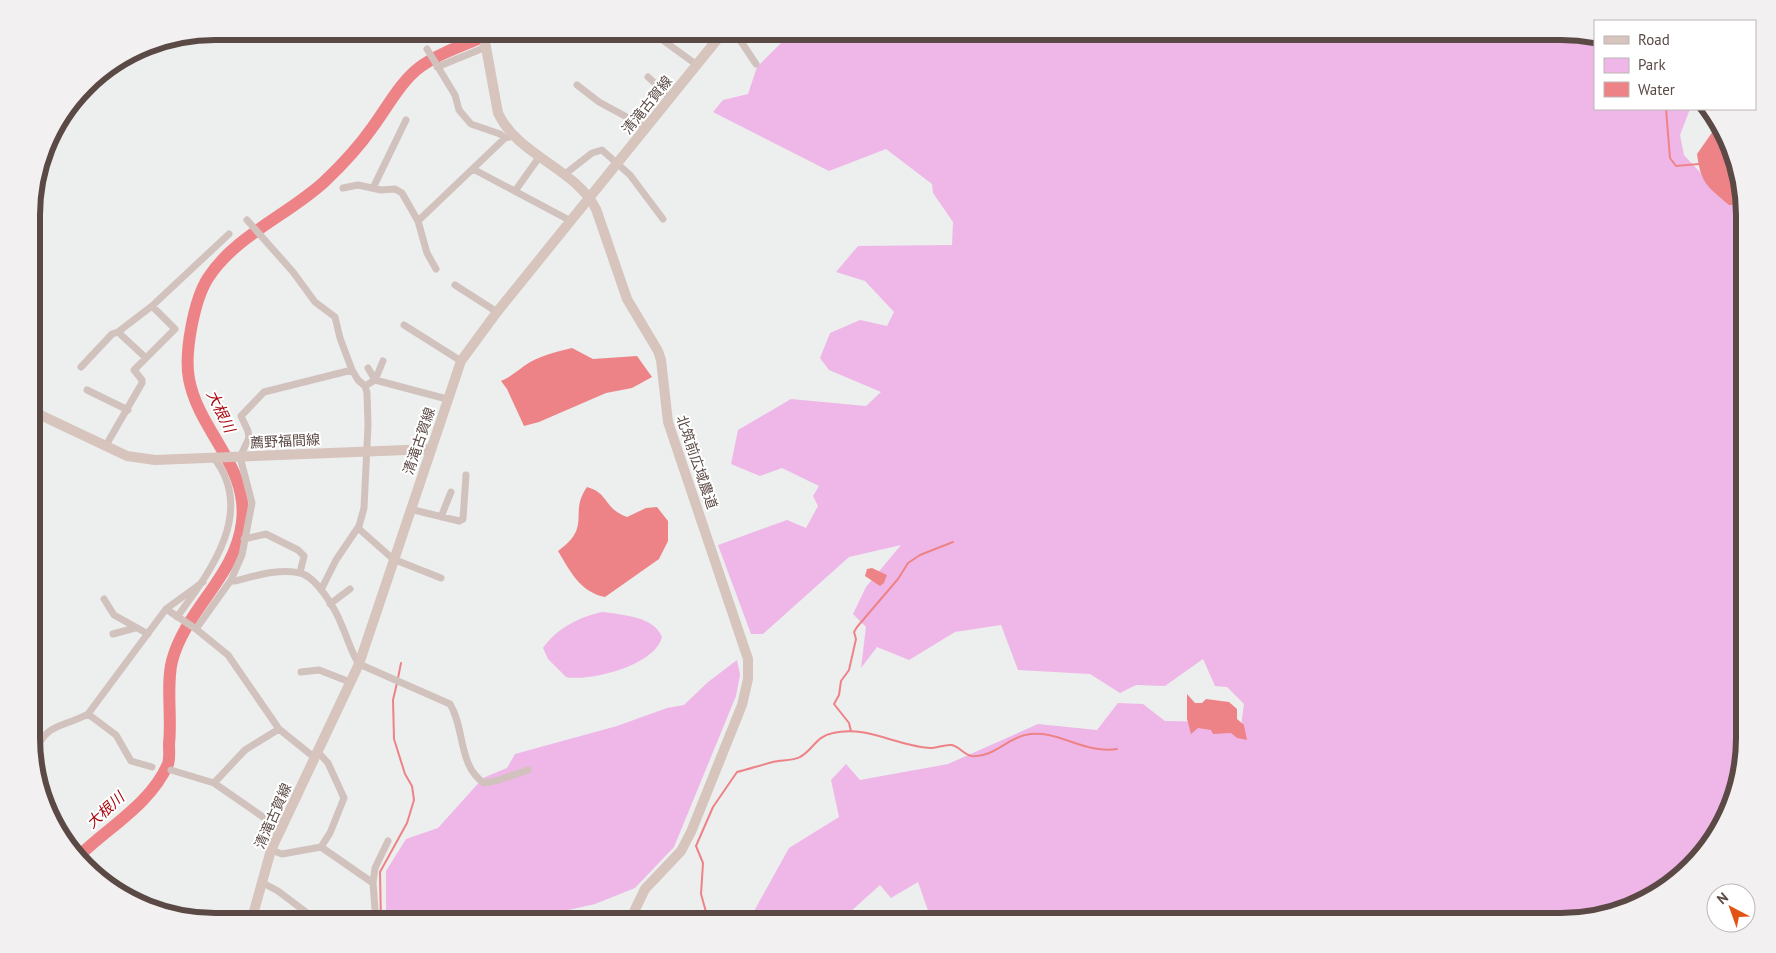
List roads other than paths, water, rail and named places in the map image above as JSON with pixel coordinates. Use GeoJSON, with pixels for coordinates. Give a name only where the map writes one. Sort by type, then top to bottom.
{"type":"FeatureCollection","features":[{"type":"Feature","properties":{"kind":"main road","name":"北筑前広域農道"},"geometry":{"type":"LineString","coordinates":[[485,40],[498,113],[510,137],[565,174],[590,197],[596,209],[627,299],[661,360],[668,422],[743,642],[748,668],[747,690],[742,705],[687,841],[681,851],[645,889],[633,913]]}},
{"type":"Feature","properties":{"kind":"main road","name":"清滝古賀線"},"geometry":{"type":"LineString","coordinates":[[253,913],[271,850],[359,664],[461,361],[497,312],[717,40]]}},
{"type":"Feature","properties":{"kind":"main road","name":"薦野福間線"},"geometry":{"type":"LineString","coordinates":[[40,415],[105,447],[140,458],[214,458],[431,449]]}},
{"type":"Feature","properties":{"kind":"street"},"geometry":{"type":"LineString","coordinates":[[437,67],[485,40]]}},
{"type":"Feature","properties":{"kind":"street"},"geometry":{"type":"LineString","coordinates":[[664,40],[697,65]]}},
{"type":"Feature","properties":{"kind":"street"},"geometry":{"type":"LineString","coordinates":[[740,40],[756,64]]}},
{"type":"Feature","properties":{"kind":"street"},"geometry":{"type":"LineString","coordinates":[[427,50],[455,95],[459,110],[471,124],[510,137]]}},
{"type":"Feature","properties":{"kind":"street"},"geometry":{"type":"LineString","coordinates":[[648,77],[671,98]]}},
{"type":"Feature","properties":{"kind":"street"},"geometry":{"type":"LineString","coordinates":[[576,85],[599,102],[647,128]]}},
{"type":"Feature","properties":{"kind":"street"},"geometry":{"type":"LineString","coordinates":[[373,188],[406,120]]}},
{"type":"Feature","properties":{"kind":"street"},"geometry":{"type":"LineString","coordinates":[[418,221],[510,137]]}},
{"type":"Feature","properties":{"kind":"street"},"geometry":{"type":"LineString","coordinates":[[565,174],[592,153],[602,150],[630,176],[663,219]]}},
{"type":"Feature","properties":{"kind":"street"},"geometry":{"type":"LineString","coordinates":[[515,190],[540,156]]}},
{"type":"Feature","properties":{"kind":"street"},"geometry":{"type":"LineString","coordinates":[[473,169],[570,221]]}},
{"type":"Feature","properties":{"kind":"street"},"geometry":{"type":"LineString","coordinates":[[343,188],[358,185],[395,189],[402,193],[418,221],[427,254],[436,269]]}},
{"type":"Feature","properties":{"kind":"street"},"geometry":{"type":"LineString","coordinates":[[248,220],[293,272],[315,302],[335,317],[340,338],[352,370],[358,380],[365,386],[368,425],[364,508],[358,528],[336,560],[321,590]]}},
{"type":"Feature","properties":{"kind":"street"},"geometry":{"type":"LineString","coordinates":[[81,366],[112,334],[118,332],[152,306],[229,234]]}},
{"type":"Feature","properties":{"kind":"street"},"geometry":{"type":"LineString","coordinates":[[455,285],[497,312]]}},
{"type":"Feature","properties":{"kind":"street"},"geometry":{"type":"LineString","coordinates":[[105,447],[142,383],[142,380],[134,370],[175,329],[152,306]]}},
{"type":"Feature","properties":{"kind":"street"},"geometry":{"type":"LineString","coordinates":[[404,325],[461,361]]}},
{"type":"Feature","properties":{"kind":"street"},"geometry":{"type":"LineString","coordinates":[[118,332],[146,358]]}},
{"type":"Feature","properties":{"kind":"street"},"geometry":{"type":"LineString","coordinates":[[365,386],[375,380],[383,361]]}},
{"type":"Feature","properties":{"kind":"street"},"geometry":{"type":"LineString","coordinates":[[368,368],[375,380],[447,398]]}},
{"type":"Feature","properties":{"kind":"street"},"geometry":{"type":"LineString","coordinates":[[196,628],[231,580],[242,555],[252,503],[238,457],[249,438],[241,416],[264,392],[352,370]]}},
{"type":"Feature","properties":{"kind":"street"},"geometry":{"type":"LineString","coordinates":[[87,390],[128,410]]}},
{"type":"Feature","properties":{"kind":"street"},"geometry":{"type":"LineString","coordinates":[[178,617],[215,563],[226,536],[231,513],[231,496],[227,481],[214,458]]}},
{"type":"Feature","properties":{"kind":"street"},"geometry":{"type":"LineString","coordinates":[[410,509],[459,521],[464,519],[466,475]]}},
{"type":"Feature","properties":{"kind":"street"},"geometry":{"type":"LineString","coordinates":[[440,517],[451,492]]}},
{"type":"Feature","properties":{"kind":"street"},"geometry":{"type":"LineString","coordinates":[[358,528],[393,559],[441,578]]}},
{"type":"Feature","properties":{"kind":"street"},"geometry":{"type":"LineString","coordinates":[[244,539],[266,534],[298,550],[304,556],[300,573]]}},
{"type":"Feature","properties":{"kind":"street"},"geometry":{"type":"LineString","coordinates":[[231,580],[235,581],[268,573],[300,573],[321,590],[342,625],[353,655],[359,664],[450,704],[466,759],[474,777],[484,783],[528,770]]}},
{"type":"Feature","properties":{"kind":"street"},"geometry":{"type":"LineString","coordinates":[[40,742],[45,733],[50,730],[88,714],[166,609],[203,582]]}},
{"type":"Feature","properties":{"kind":"street"},"geometry":{"type":"LineString","coordinates":[[330,604],[350,589]]}},
{"type":"Feature","properties":{"kind":"street"},"geometry":{"type":"LineString","coordinates":[[104,599],[114,614],[148,634]]}},
{"type":"Feature","properties":{"kind":"street"},"geometry":{"type":"LineString","coordinates":[[166,609],[196,628],[228,655],[279,728],[328,763],[344,798],[334,825],[321,847]]}},
{"type":"Feature","properties":{"kind":"street"},"geometry":{"type":"LineString","coordinates":[[113,634],[135,628]]}},
{"type":"Feature","properties":{"kind":"street"},"geometry":{"type":"LineString","coordinates":[[301,672],[319,670],[350,682]]}},
{"type":"Feature","properties":{"kind":"street"},"geometry":{"type":"LineString","coordinates":[[88,714],[116,735],[131,761],[152,767]]}},
{"type":"Feature","properties":{"kind":"street"},"geometry":{"type":"LineString","coordinates":[[214,783],[245,750],[279,728]]}},
{"type":"Feature","properties":{"kind":"street"},"geometry":{"type":"LineString","coordinates":[[171,770],[214,783],[282,830]]}},
{"type":"Feature","properties":{"kind":"street"},"geometry":{"type":"LineString","coordinates":[[375,913],[373,883],[375,868],[388,841]]}},
{"type":"Feature","properties":{"kind":"street"},"geometry":{"type":"LineString","coordinates":[[271,850],[282,854],[321,847],[373,883]]}},
{"type":"Feature","properties":{"kind":"street"},"geometry":{"type":"LineString","coordinates":[[261,882],[278,891],[307,913]]}},
{"type":"Feature","properties":{"kind":"water"},"geometry":{"type":"Polygon","coordinates":[[[1714,129],[1730,169],[1736,205],[1729,205],[1706,184],[1697,154],[1714,129]]]}},
{"type":"Feature","properties":{"kind":"water"},"geometry":{"type":"Polygon","coordinates":[[[572,348],[593,359],[637,356],[652,377],[632,388],[606,393],[539,422],[524,426],[507,389],[501,381],[535,360],[572,348]]]}},
{"type":"Feature","properties":{"kind":"water"},"geometry":{"type":"Polygon","coordinates":[[[587,487],[599,493],[614,510],[627,517],[646,508],[657,507],[668,521],[668,541],[659,559],[605,597],[582,586],[558,551],[575,534],[578,527],[579,505],[587,487]]]}},
{"type":"Feature","properties":{"kind":"water"},"geometry":{"type":"Polygon","coordinates":[[[872,568],[887,575],[884,583],[880,586],[865,576],[867,569],[872,568]]]}},
{"type":"Feature","properties":{"kind":"water"},"geometry":{"type":"Polygon","coordinates":[[[1187,694],[1195,703],[1202,703],[1206,699],[1229,702],[1237,709],[1237,719],[1244,725],[1247,740],[1237,738],[1231,733],[1213,734],[1211,730],[1198,728],[1191,734],[1187,719],[1187,694]]]}},
{"type":"Feature","properties":{"kind":"waterway","name":"大根川"},"geometry":{"type":"LineString","coordinates":[[83,852],[140,803],[151,791],[168,764],[170,734],[169,680],[172,661],[178,643],[221,576],[238,541],[242,522],[242,502],[238,483],[231,466],[202,416],[194,398],[189,379],[188,355],[191,327],[198,299],[203,288],[219,263],[232,250],[310,194],[337,170],[361,143],[413,73],[438,56],[475,40]]}},
{"type":"Feature","properties":{"kind":"waterway"},"geometry":{"type":"LineString","coordinates":[[1666,110],[1670,158],[1676,166],[1699,164]]}},
{"type":"Feature","properties":{"kind":"waterway"},"geometry":{"type":"LineString","coordinates":[[851,731],[849,723],[834,704],[839,695],[841,681],[849,670],[856,639],[854,632],[898,579],[908,563],[920,555],[953,542]]}},
{"type":"Feature","properties":{"kind":"waterway"},"geometry":{"type":"LineString","coordinates":[[398,678],[401,663]]}},
{"type":"Feature","properties":{"kind":"waterway"},"geometry":{"type":"LineString","coordinates":[[381,913],[380,872],[407,823],[414,800],[412,786],[405,774],[394,739],[393,700],[397,683]]}},
{"type":"Feature","properties":{"kind":"waterway"},"geometry":{"type":"LineString","coordinates":[[705,913],[701,894],[703,863],[696,846],[713,807],[737,772],[773,762],[797,758],[827,735],[846,731],[870,734],[905,744],[930,748],[952,745],[972,756],[986,754],[1018,737],[1037,734],[1048,735],[1092,748],[1104,750],[1117,749]]}}]}
